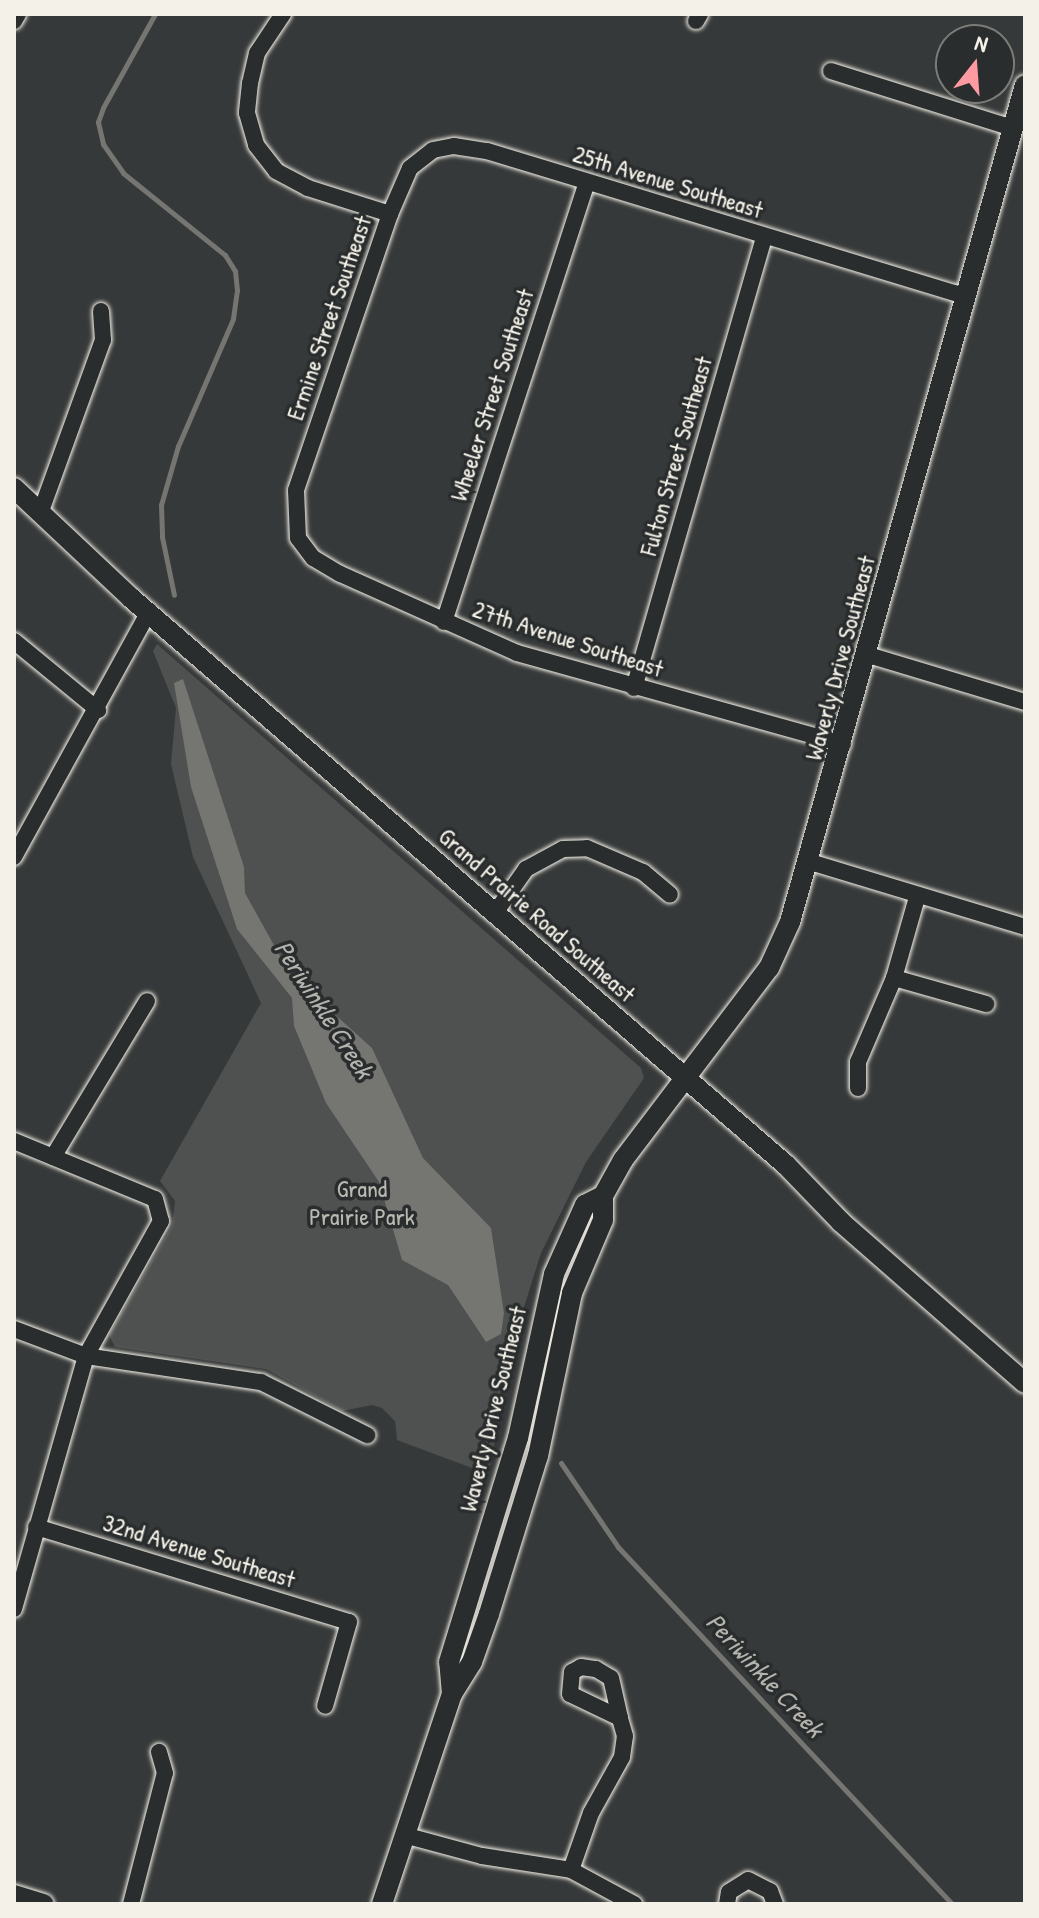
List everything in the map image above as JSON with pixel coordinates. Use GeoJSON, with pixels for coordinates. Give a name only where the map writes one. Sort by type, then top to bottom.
{"type":"FeatureCollection","features":[{"type":"Feature","properties":{"kind":"main road","name":"Waverly Drive Southeast"},"geometry":{"type":"LineString","coordinates":[[382,1904],[452,1694],[472,1662],[526,1495],[569,1304],[603,1220],[603,1196],[685,1077],[769,968],[810,862],[1024,89]]}},
{"type":"Feature","properties":{"kind":"main road","name":"Grand Prairie Road Southeast"},"geometry":{"type":"LineString","coordinates":[[14,488],[149,611],[685,1077],[1025,1383]]}},
{"type":"Feature","properties":{"kind":"main road"},"geometry":{"type":"LineString","coordinates":[[14,1895],[44,1904]]}},
{"type":"Feature","properties":{"kind":"street"},"geometry":{"type":"LineString","coordinates":[[14,21],[18,14]]}},
{"type":"Feature","properties":{"kind":"street","name":"Ermine Street Southeast"},"geometry":{"type":"LineString","coordinates":[[283,14],[257,53],[250,83],[247,113],[256,145],[276,171],[308,188],[390,214],[296,490],[298,538]]}},
{"type":"Feature","properties":{"kind":"street"},"geometry":{"type":"LineString","coordinates":[[831,71],[1013,128]]}},
{"type":"Feature","properties":{"kind":"street","name":"25th Avenue Southeast"},"geometry":{"type":"LineString","coordinates":[[390,214],[410,168],[433,150],[454,146],[965,296]]}},
{"type":"Feature","properties":{"kind":"street","name":"Wheeler Street Southeast"},"geometry":{"type":"LineString","coordinates":[[444,622],[587,183]]}},
{"type":"Feature","properties":{"kind":"street","name":"Fulton Street Southeast"},"geometry":{"type":"LineString","coordinates":[[634,688],[764,237]]}},
{"type":"Feature","properties":{"kind":"street"},"geometry":{"type":"LineString","coordinates":[[41,511],[103,340],[101,311]]}},
{"type":"Feature","properties":{"kind":"street","name":"27th Avenue Southeast"},"geometry":{"type":"LineString","coordinates":[[298,538],[313,558],[340,574],[517,653],[843,744]]}},
{"type":"Feature","properties":{"kind":"street"},"geometry":{"type":"LineString","coordinates":[[14,857],[19,836],[98,710],[149,611]]}},
{"type":"Feature","properties":{"kind":"street"},"geometry":{"type":"LineString","coordinates":[[14,641],[98,710]]}},
{"type":"Feature","properties":{"kind":"street"},"geometry":{"type":"LineString","coordinates":[[868,655],[1025,702]]}},
{"type":"Feature","properties":{"kind":"street"},"geometry":{"type":"LineString","coordinates":[[495,913],[526,869],[563,849],[587,848],[643,872],[670,895]]}},
{"type":"Feature","properties":{"kind":"street"},"geometry":{"type":"LineString","coordinates":[[810,862],[917,897],[1025,927]]}},
{"type":"Feature","properties":{"kind":"street"},"geometry":{"type":"LineString","coordinates":[[858,1088],[858,1062],[894,978],[917,897]]}},
{"type":"Feature","properties":{"kind":"street"},"geometry":{"type":"LineString","coordinates":[[894,978],[986,1004]]}},
{"type":"Feature","properties":{"kind":"street"},"geometry":{"type":"LineString","coordinates":[[53,1157],[147,1001]]}},
{"type":"Feature","properties":{"kind":"street"},"geometry":{"type":"LineString","coordinates":[[14,1141],[155,1199],[161,1221],[86,1356],[14,1609]]}},
{"type":"Feature","properties":{"kind":"street"},"geometry":{"type":"LineString","coordinates":[[14,1329],[86,1356],[261,1382],[367,1435]]}},
{"type":"Feature","properties":{"kind":"street","name":"32nd Avenue Southeast"},"geometry":{"type":"LineString","coordinates":[[36,1527],[349,1622],[325,1706]]}},
{"type":"Feature","properties":{"kind":"street"},"geometry":{"type":"LineString","coordinates":[[571,1870],[591,1813],[622,1757],[625,1736],[620,1718]]}},
{"type":"Feature","properties":{"kind":"street"},"geometry":{"type":"LineString","coordinates":[[131,1904],[165,1773],[159,1752]]}},
{"type":"Feature","properties":{"kind":"street"},"geometry":{"type":"LineString","coordinates":[[404,1835],[482,1856],[571,1870],[634,1904]]}},
{"type":"Feature","properties":{"kind":"street"},"geometry":{"type":"LineString","coordinates":[[727,1904],[729,1892],[748,1880],[770,1891],[775,1904]]}},
{"type":"Feature","properties":{"kind":"green space","name":"Grand Prairie Park"},"geometry":{"type":"Polygon","coordinates":[[[157,644],[641,1068],[644,1078],[586,1162],[541,1253],[519,1323],[488,1474],[397,1440],[395,1421],[382,1408],[372,1405],[342,1411],[266,1369],[115,1347],[109,1335],[172,1226],[175,1201],[160,1181],[261,1003],[193,857],[171,764],[176,708],[153,651],[157,644]]]}},
{"type":"Feature","properties":{"kind":"water"},"geometry":{"type":"Polygon","coordinates":[[[183,679],[244,867],[245,893],[290,974],[372,1048],[423,1158],[491,1228],[504,1313],[501,1334],[486,1342],[448,1285],[402,1260],[379,1182],[326,1103],[294,1026],[292,998],[237,929],[191,787],[174,683],[183,679]]]}},
{"type":"Feature","properties":{"kind":"waterway","name":"Periwinkle Creek"},"geometry":{"type":"LineString","coordinates":[[155,14],[103,108],[98,122],[103,144],[123,173],[225,255],[235,271],[237,290],[233,319],[178,446],[161,505],[162,537],[174,595]]}},
{"type":"Feature","properties":{"kind":"waterway","name":"Periwinkle Creek"},"geometry":{"type":"LineString","coordinates":[[561,1463],[618,1547],[952,1904]]}}]}
